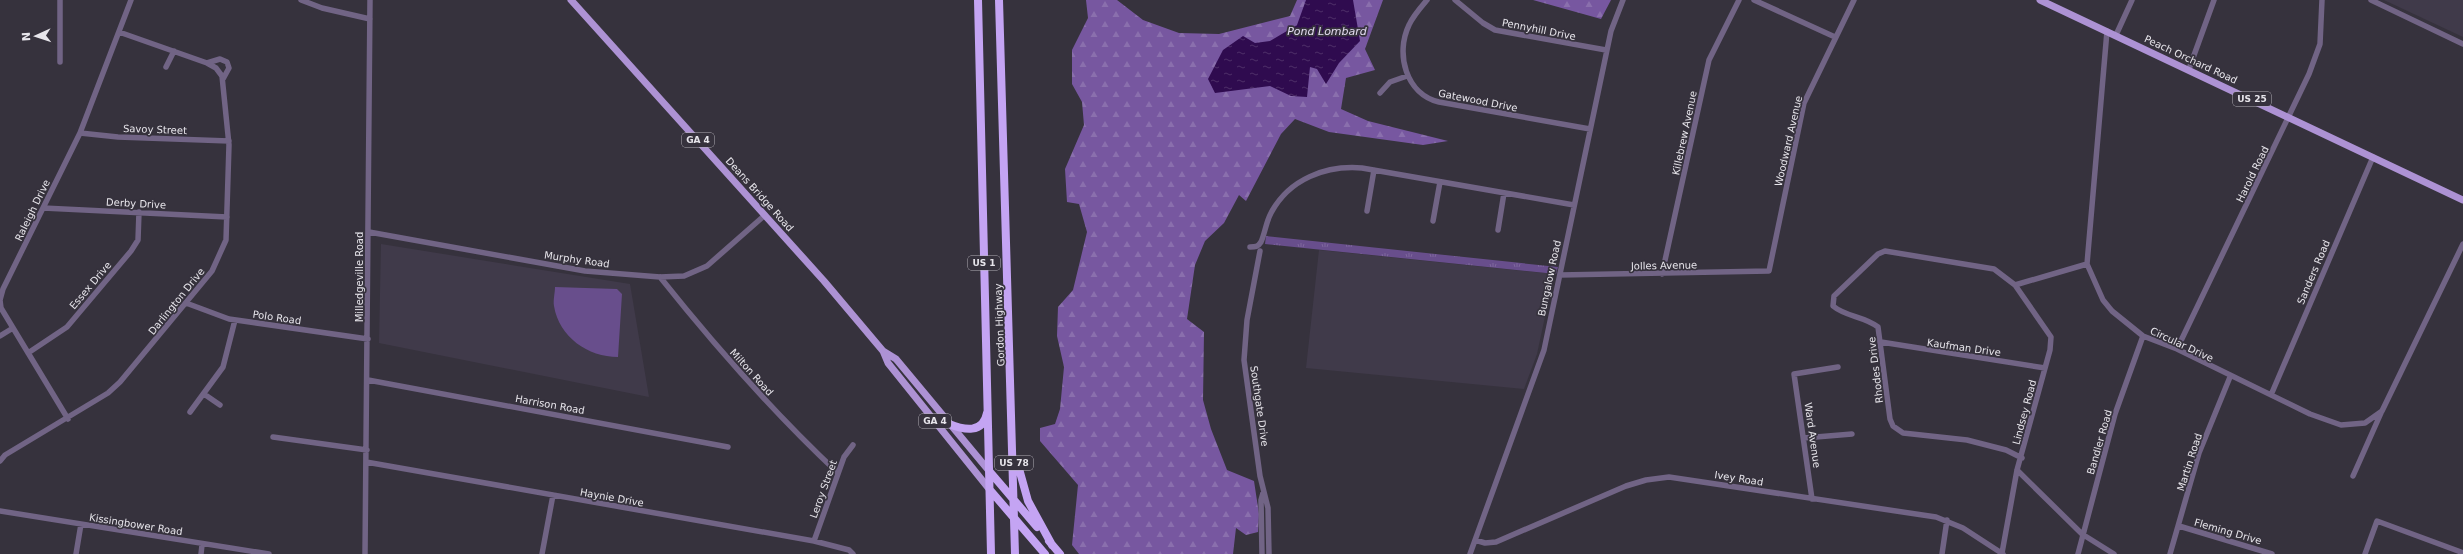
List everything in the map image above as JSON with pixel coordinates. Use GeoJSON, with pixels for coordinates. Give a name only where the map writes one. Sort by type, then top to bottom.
{"type":"FeatureCollection","features":[{"type":"Feature","properties":{"kind":"highway","name":"Gordon Highway"},"geometry":{"type":"LineString","coordinates":[[978,0],[990,472],[990,551]]}},
{"type":"Feature","properties":{"kind":"highway","name":"Gordon Highway"},"geometry":{"type":"LineString","coordinates":[[999,0],[1013,425],[1015,554]]}},
{"type":"Feature","properties":{"kind":"highway"},"geometry":{"type":"LineString","coordinates":[[950,424],[967,430],[978,428],[986,418],[988,403]]}},
{"type":"Feature","properties":{"kind":"highway","name":"US 1"},"geometry":{"type":"LineString","coordinates":[[1013,425],[1023,486],[1034,515],[1052,545]]}},
{"type":"Feature","properties":{"kind":"highway","name":"Deans Bridge Road"},"geometry":{"type":"LineString","coordinates":[[990,472],[1060,554]]}},
{"type":"Feature","properties":{"kind":"highway","name":"Deans Bridge Road"},"geometry":{"type":"LineString","coordinates":[[990,490],[1045,554]]}},
{"type":"Feature","properties":{"kind":"main road","name":"Deans Bridge Road"},"geometry":{"type":"LineString","coordinates":[[571,0],[765,215],[883,351],[896,359],[990,472]]}},
{"type":"Feature","properties":{"kind":"main road","name":"Peach Orchard Road"},"geometry":{"type":"LineString","coordinates":[[2040,0],[2189,69],[2463,200]]}},
{"type":"Feature","properties":{"kind":"main road","name":"Deans Bridge Road"},"geometry":{"type":"LineString","coordinates":[[883,351],[888,363],[990,490]]}},
{"type":"Feature","properties":{"kind":"street"},"geometry":{"type":"LineString","coordinates":[[60,0],[60,62]]}},
{"type":"Feature","properties":{"kind":"street","name":"Raleigh Drive"},"geometry":{"type":"LineString","coordinates":[[68,419],[1,308],[1,295],[80,133],[131,0]]}},
{"type":"Feature","properties":{"kind":"street"},"geometry":{"type":"LineString","coordinates":[[301,0],[322,8],[370,19]]}},
{"type":"Feature","properties":{"kind":"street","name":"Milledgeville Road"},"geometry":{"type":"LineString","coordinates":[[365,554],[368,380],[370,0]]}},
{"type":"Feature","properties":{"kind":"street"},"geometry":{"type":"LineString","coordinates":[[1380,93],[1390,82],[1407,76],[1405,36],[1412,19],[1427,0]]}},
{"type":"Feature","properties":{"kind":"street","name":"Pennyhill Drive"},"geometry":{"type":"LineString","coordinates":[[1455,0],[1483,23],[1495,30],[1606,50]]}},
{"type":"Feature","properties":{"kind":"street","name":"Bungalow Road"},"geometry":{"type":"LineString","coordinates":[[1470,554],[1544,350],[1606,50],[1613,24],[1623,0]]}},
{"type":"Feature","properties":{"kind":"street","name":"Killebrew Avenue"},"geometry":{"type":"LineString","coordinates":[[1662,274],[1709,60],[1739,0]]}},
{"type":"Feature","properties":{"kind":"street"},"geometry":{"type":"LineString","coordinates":[[1754,0],[1835,37]]}},
{"type":"Feature","properties":{"kind":"street","name":"Woodward Avenue"},"geometry":{"type":"LineString","coordinates":[[1769,271],[1804,103],[1854,0]]}},
{"type":"Feature","properties":{"kind":"street"},"geometry":{"type":"LineString","coordinates":[[2116,35],[2132,0]]}},
{"type":"Feature","properties":{"kind":"street"},"geometry":{"type":"LineString","coordinates":[[2189,69],[2214,0]]}},
{"type":"Feature","properties":{"kind":"street","name":"Harold Road"},"geometry":{"type":"LineString","coordinates":[[2177,349],[2289,117],[2317,54],[2321,32],[2322,0]]}},
{"type":"Feature","properties":{"kind":"street"},"geometry":{"type":"LineString","coordinates":[[2371,0],[2463,44]]}},
{"type":"Feature","properties":{"kind":"street","name":"Circular Drive"},"geometry":{"type":"LineString","coordinates":[[2107,31],[2087,264],[2103,300],[2112,311],[2143,336],[2177,349],[2230,377],[2310,414],[2342,425],[2365,423],[2382,411]]}},
{"type":"Feature","properties":{"kind":"street","name":"Darlington Drive"},"geometry":{"type":"LineString","coordinates":[[0,461],[5,455],[68,419],[108,393],[120,382],[212,271],[220,257],[226,240],[229,141],[223,78],[216,68],[207,63],[174,50],[119,32]]}},
{"type":"Feature","properties":{"kind":"street"},"geometry":{"type":"LineString","coordinates":[[166,68],[174,50]]}},
{"type":"Feature","properties":{"kind":"street","name":"Darlington Drive"},"geometry":{"type":"LineString","coordinates":[[207,63],[220,59],[227,62],[229,68],[223,78]]}},
{"type":"Feature","properties":{"kind":"street","name":"Gatewood Drive"},"geometry":{"type":"LineString","coordinates":[[1407,76],[1417,91],[1433,101],[1590,129]]}},
{"type":"Feature","properties":{"kind":"street","name":"Savoy Street"},"geometry":{"type":"LineString","coordinates":[[80,133],[118,137],[229,141]]}},
{"type":"Feature","properties":{"kind":"street","name":"Sanders Road"},"geometry":{"type":"LineString","coordinates":[[2271,395],[2373,157]]}},
{"type":"Feature","properties":{"kind":"street"},"geometry":{"type":"LineString","coordinates":[[1250,247],[1255,247],[1260,243],[1271,212],[1284,195],[1301,181],[1335,168],[1374,170],[1574,205]]}},
{"type":"Feature","properties":{"kind":"street"},"geometry":{"type":"LineString","coordinates":[[1367,212],[1374,170]]}},
{"type":"Feature","properties":{"kind":"street"},"geometry":{"type":"LineString","coordinates":[[1433,220],[1440,182]]}},
{"type":"Feature","properties":{"kind":"street"},"geometry":{"type":"LineString","coordinates":[[1498,230],[1504,193]]}},
{"type":"Feature","properties":{"kind":"street","name":"Derby Drive"},"geometry":{"type":"LineString","coordinates":[[43,208],[227,217]]}},
{"type":"Feature","properties":{"kind":"street","name":"Essex Drive"},"geometry":{"type":"LineString","coordinates":[[28,353],[67,327],[131,251],[138,240],[139,212]]}},
{"type":"Feature","properties":{"kind":"street","name":"Murphy Road"},"geometry":{"type":"LineString","coordinates":[[369,232],[585,271],[660,277],[684,276],[695,273],[707,266],[765,215]]}},
{"type":"Feature","properties":{"kind":"street","name":"Circular Drive"},"geometry":{"type":"LineString","coordinates":[[2353,476],[2382,411],[2463,244]]}},
{"type":"Feature","properties":{"kind":"street","name":"Southgate Drive"},"geometry":{"type":"LineString","coordinates":[[1260,251],[1247,320],[1244,360],[1263,493],[1268,508],[1269,554]]}},
{"type":"Feature","properties":{"kind":"street","name":"Rhodes Drive"},"geometry":{"type":"LineString","coordinates":[[2015,285],[1994,269],[1885,251],[1878,254],[1834,296],[1833,306],[1841,312],[1872,323],[1878,327],[1890,419],[1893,426],[1903,433],[1967,440],[2006,450],[2022,458]]}},
{"type":"Feature","properties":{"kind":"street"},"geometry":{"type":"LineString","coordinates":[[2015,285],[2087,264]]}},
{"type":"Feature","properties":{"kind":"street","name":"Jolles Avenue"},"geometry":{"type":"LineString","coordinates":[[1560,275],[1769,271]]}},
{"type":"Feature","properties":{"kind":"street","name":"Milton Road"},"geometry":{"type":"LineString","coordinates":[[660,277],[711,341],[774,410],[838,473]]}},
{"type":"Feature","properties":{"kind":"street","name":"Lindsey Road"},"geometry":{"type":"LineString","coordinates":[[2002,554],[2017,470],[2022,458],[2052,337],[2015,285]]}},
{"type":"Feature","properties":{"kind":"street","name":"Polo Road"},"geometry":{"type":"LineString","coordinates":[[186,303],[210,313],[235,320],[368,339]]}},
{"type":"Feature","properties":{"kind":"street"},"geometry":{"type":"LineString","coordinates":[[190,412],[224,367],[235,320]]}},
{"type":"Feature","properties":{"kind":"street"},"geometry":{"type":"LineString","coordinates":[[0,336],[14,328]]}},
{"type":"Feature","properties":{"kind":"street","name":"Bandler Road"},"geometry":{"type":"LineString","coordinates":[[2078,554],[2082,534],[2115,414],[2143,336]]}},
{"type":"Feature","properties":{"kind":"street","name":"Kaufman Drive"},"geometry":{"type":"LineString","coordinates":[[1881,342],[2045,368]]}},
{"type":"Feature","properties":{"kind":"street","name":"Ward Avenue"},"geometry":{"type":"LineString","coordinates":[[1812,499],[1794,374],[1838,367]]}},
{"type":"Feature","properties":{"kind":"street","name":"Martin Road"},"geometry":{"type":"LineString","coordinates":[[2170,554],[2199,453],[2230,377]]}},
{"type":"Feature","properties":{"kind":"street","name":"Harrison Road"},"geometry":{"type":"LineString","coordinates":[[368,380],[728,446]]}},
{"type":"Feature","properties":{"kind":"street"},"geometry":{"type":"LineString","coordinates":[[204,394],[220,405]]}},
{"type":"Feature","properties":{"kind":"street"},"geometry":{"type":"LineString","coordinates":[[1804,438],[1852,434]]}},
{"type":"Feature","properties":{"kind":"street"},"geometry":{"type":"LineString","coordinates":[[273,437],[367,450]]}},
{"type":"Feature","properties":{"kind":"street","name":"Leroy Street"},"geometry":{"type":"LineString","coordinates":[[814,541],[844,457],[853,445]]}},
{"type":"Feature","properties":{"kind":"street","name":"Haynie Drive"},"geometry":{"type":"LineString","coordinates":[[366,462],[814,541],[849,550],[853,554]]}},
{"type":"Feature","properties":{"kind":"street"},"geometry":{"type":"LineString","coordinates":[[2017,470],[2082,534],[2114,554]]}},
{"type":"Feature","properties":{"kind":"street","name":"Ivey Road"},"geometry":{"type":"LineString","coordinates":[[1475,540],[1485,543],[1496,542],[1626,486],[1656,478],[1690,480],[1947,520],[1963,528],[2002,554]]}},
{"type":"Feature","properties":{"kind":"street","name":"Southgate Drive"},"geometry":{"type":"LineString","coordinates":[[1262,554],[1261,500],[1263,493]]}},
{"type":"Feature","properties":{"kind":"street"},"geometry":{"type":"LineString","coordinates":[[542,554],[553,495]]}},
{"type":"Feature","properties":{"kind":"street","name":"Kissingbower Road"},"geometry":{"type":"LineString","coordinates":[[0,511],[269,554]]}},
{"type":"Feature","properties":{"kind":"street"},"geometry":{"type":"LineString","coordinates":[[1942,554],[1947,520]]}},
{"type":"Feature","properties":{"kind":"street"},"geometry":{"type":"LineString","coordinates":[[2365,554],[2377,521],[2460,553],[2463,546]]}},
{"type":"Feature","properties":{"kind":"street"},"geometry":{"type":"LineString","coordinates":[[76,554],[81,524]]}},
{"type":"Feature","properties":{"kind":"street","name":"Fleming Drive"},"geometry":{"type":"LineString","coordinates":[[2179,526],[2272,554]]}},
{"type":"Feature","properties":{"kind":"street"},"geometry":{"type":"LineString","coordinates":[[201,554],[202,544]]}},
{"type":"Feature","properties":{"kind":"shaded area"},"geometry":{"type":"Polygon","coordinates":[[[2384,0],[2463,0],[2463,37],[2384,0]]]}},
{"type":"Feature","properties":{"kind":"shaded area"},"geometry":{"type":"Polygon","coordinates":[[[381,244],[630,284],[649,397],[379,343],[381,244]]]}},
{"type":"Feature","properties":{"kind":"shaded area"},"geometry":{"type":"Polygon","coordinates":[[[1319,250],[1554,274],[1537,354],[1524,389],[1306,368],[1319,250]]]}},
{"type":"Feature","properties":{"kind":"green space"},"geometry":{"type":"Polygon","coordinates":[[[1086,0],[1117,0],[1143,20],[1179,33],[1219,34],[1290,16],[1297,0],[1383,0],[1365,49],[1375,70],[1346,78],[1341,109],[1368,121],[1448,141],[1423,145],[1329,132],[1295,119],[1281,134],[1246,201],[1239,195],[1224,223],[1205,241],[1195,265],[1187,319],[1204,332],[1203,400],[1211,429],[1227,470],[1254,481],[1259,514],[1258,532],[1246,535],[1236,528],[1233,554],[1079,554],[1072,545],[1078,485],[1040,441],[1040,428],[1055,424],[1060,409],[1064,367],[1057,336],[1058,307],[1073,290],[1087,232],[1079,204],[1067,202],[1065,169],[1084,125],[1082,102],[1072,84],[1072,50],[1088,18],[1086,0]]]}},
{"type":"Feature","properties":{"kind":"green space"},"geometry":{"type":"Polygon","coordinates":[[[1533,0],[1611,0],[1601,19],[1533,0]]]}},
{"type":"Feature","properties":{"kind":"green space"},"geometry":{"type":"Polygon","coordinates":[[[1266,236],[1558,267],[1556,274],[1265,244],[1266,236]]]}},
{"type":"Feature","properties":{"kind":"green space"},"geometry":{"type":"Polygon","coordinates":[[[555,287],[617,289],[622,294],[618,357],[607,356],[586,349],[569,336],[557,317],[554,304],[555,287]]]}},
{"type":"Feature","properties":{"kind":"water","name":"Pond Lombard"},"geometry":{"type":"Polygon","coordinates":[[[1306,0],[1353,0],[1360,41],[1339,63],[1326,84],[1317,69],[1310,67],[1307,97],[1291,96],[1270,86],[1215,93],[1208,79],[1223,50],[1243,36],[1255,43],[1270,41],[1297,25],[1306,0]]]}}]}
